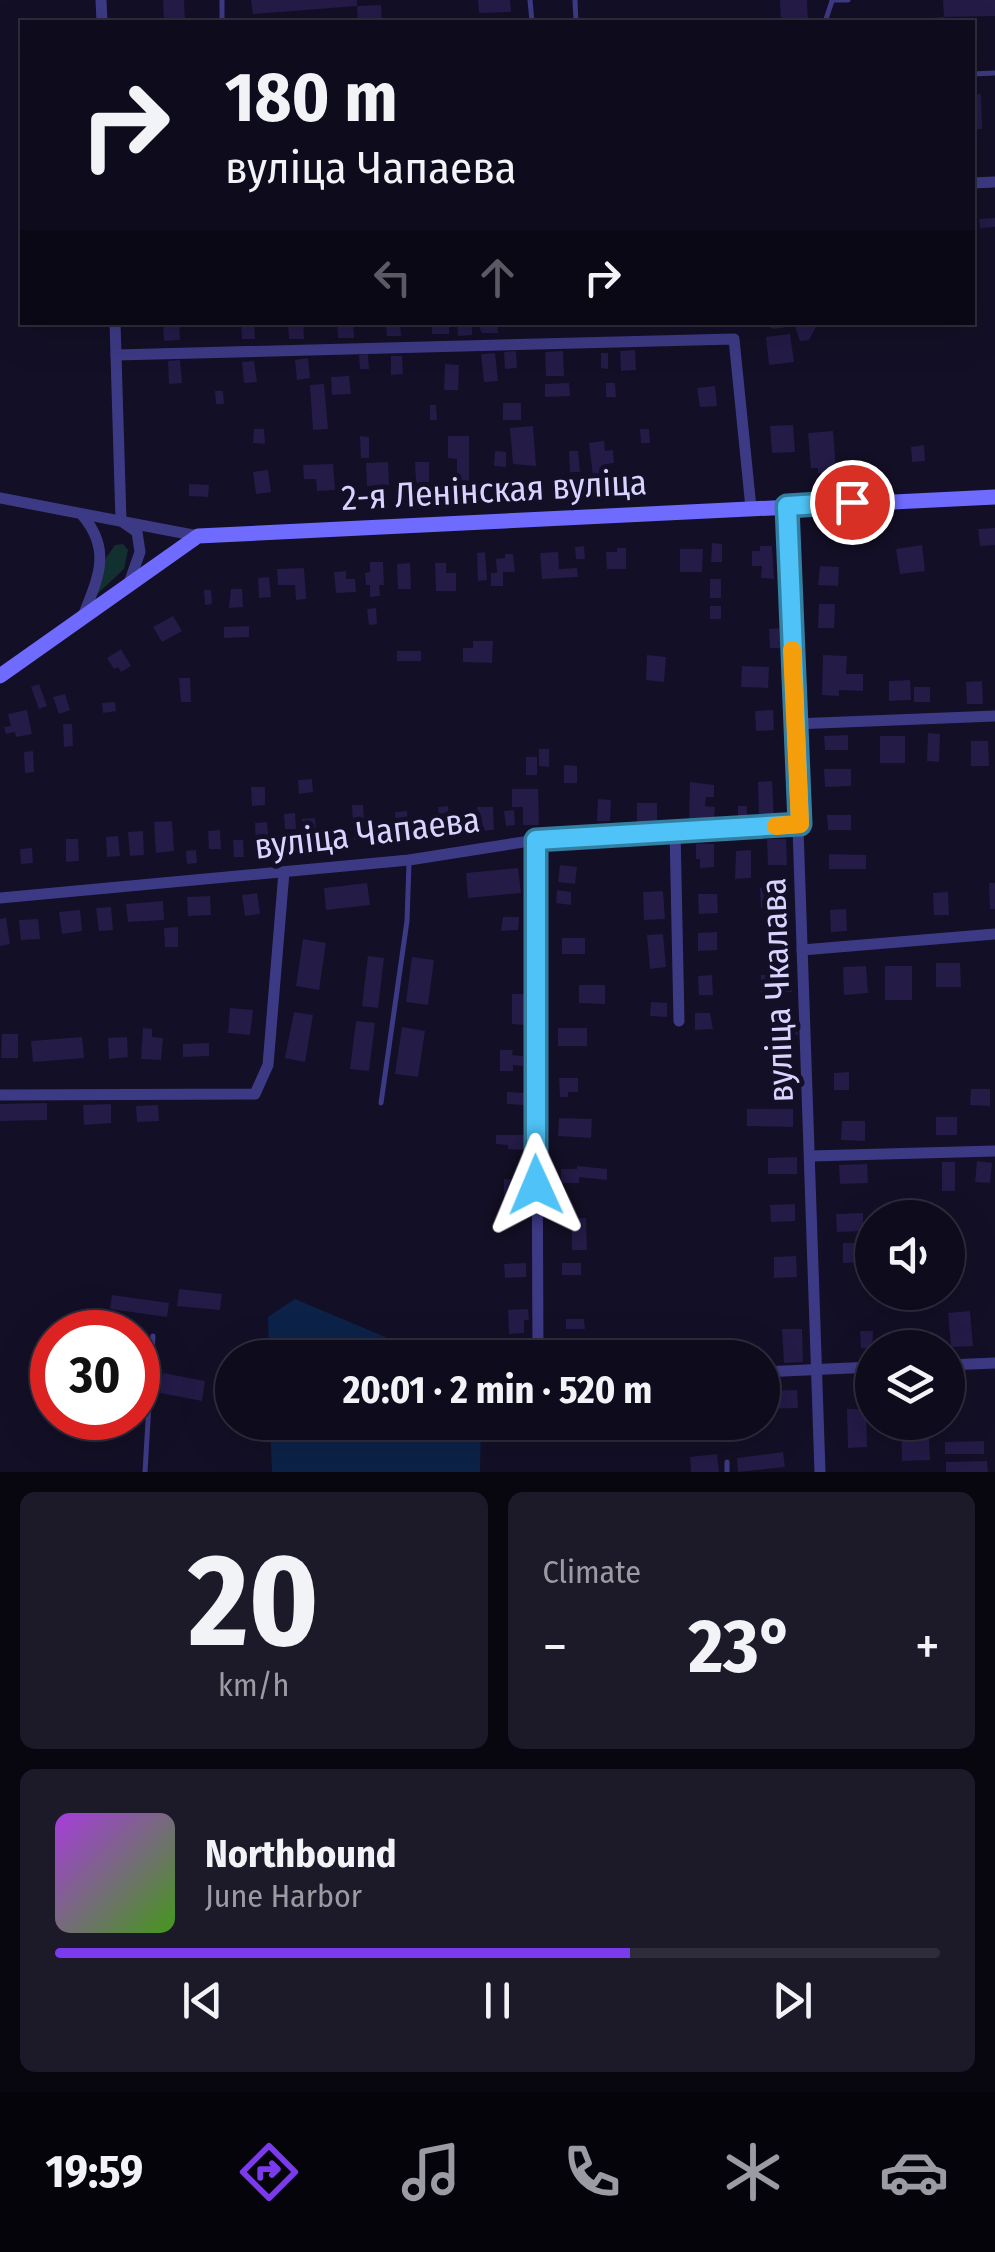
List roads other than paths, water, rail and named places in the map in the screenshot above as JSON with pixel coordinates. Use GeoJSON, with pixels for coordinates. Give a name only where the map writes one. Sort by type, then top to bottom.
{"type":"FeatureCollection","features":[{"type":"Feature","properties":{"kind":"main road","name":"2-я Ленінская вуліца"},"geometry":{"type":"LineString","coordinates":[[198,536],[995,497]]}},
{"type":"Feature","properties":{"kind":"main road"},"geometry":{"type":"LineString","coordinates":[[0,676],[198,536]]}},
{"type":"Feature","properties":{"kind":"street"},"geometry":{"type":"LineString","coordinates":[[83,616],[101,551],[120,520],[115,325]]}},
{"type":"Feature","properties":{"kind":"street"},"geometry":{"type":"LineString","coordinates":[[116,355],[734,339],[750,508]]}},
{"type":"Feature","properties":{"kind":"street","name":"2-я Ленінская вуліца"},"geometry":{"type":"LineString","coordinates":[[0,498],[198,536]]}},
{"type":"Feature","properties":{"kind":"street","name":"вуліца Чкалава"},"geometry":{"type":"LineString","coordinates":[[787,506],[820,1472]]}},
{"type":"Feature","properties":{"kind":"street"},"geometry":{"type":"LineString","coordinates":[[83,516],[96,532],[101,551]]}},
{"type":"Feature","properties":{"kind":"street"},"geometry":{"type":"LineString","coordinates":[[120,520],[137,532],[140,552],[128,587]]}},
{"type":"Feature","properties":{"kind":"street"},"geometry":{"type":"LineString","coordinates":[[794,724],[995,716]]}},
{"type":"Feature","properties":{"kind":"street","name":"вуліца Чапаева"},"geometry":{"type":"LineString","coordinates":[[0,898],[410,860],[536,840],[800,824]]}},
{"type":"Feature","properties":{"kind":"street"},"geometry":{"type":"LineString","coordinates":[[675,830],[680,1022]]}},
{"type":"Feature","properties":{"kind":"street"},"geometry":{"type":"LineString","coordinates":[[536,840],[538,1340]]}},
{"type":"Feature","properties":{"kind":"street"},"geometry":{"type":"LineString","coordinates":[[0,1095],[255,1094],[268,1065],[284,872]]}},
{"type":"Feature","properties":{"kind":"street"},"geometry":{"type":"LineString","coordinates":[[802,950],[995,934]]}},
{"type":"Feature","properties":{"kind":"street"},"geometry":{"type":"LineString","coordinates":[[811,1156],[995,1151]]}},
{"type":"Feature","properties":{"kind":"street"},"geometry":{"type":"LineString","coordinates":[[965,1364],[995,1363]]}},
{"type":"Feature","properties":{"kind":"street"},"geometry":{"type":"LineString","coordinates":[[780,1371],[855,1368]]}},
{"type":"Feature","properties":{"kind":"lane"},"geometry":{"type":"LineString","coordinates":[[832,0],[848,0]]}},
{"type":"Feature","properties":{"kind":"lane"},"geometry":{"type":"LineString","coordinates":[[381,1103],[407,921],[410,860]]}},
{"type":"Feature","properties":{"kind":"lane"},"geometry":{"type":"LineString","coordinates":[[146,1472],[148,1440]]}},
{"type":"Feature","properties":{"kind":"lane"},"geometry":{"type":"LineString","coordinates":[[727,1462],[728,1472]]}},
{"type":"Feature","properties":{"kind":"water"},"geometry":{"type":"Polygon","coordinates":[[[295,1299],[393,1340],[269,1340],[268,1317],[295,1299]]]}},
{"type":"Feature","properties":{"kind":"water"},"geometry":{"type":"Polygon","coordinates":[[[271,1440],[481,1440],[480,1472],[272,1472],[271,1440]]]}}]}
